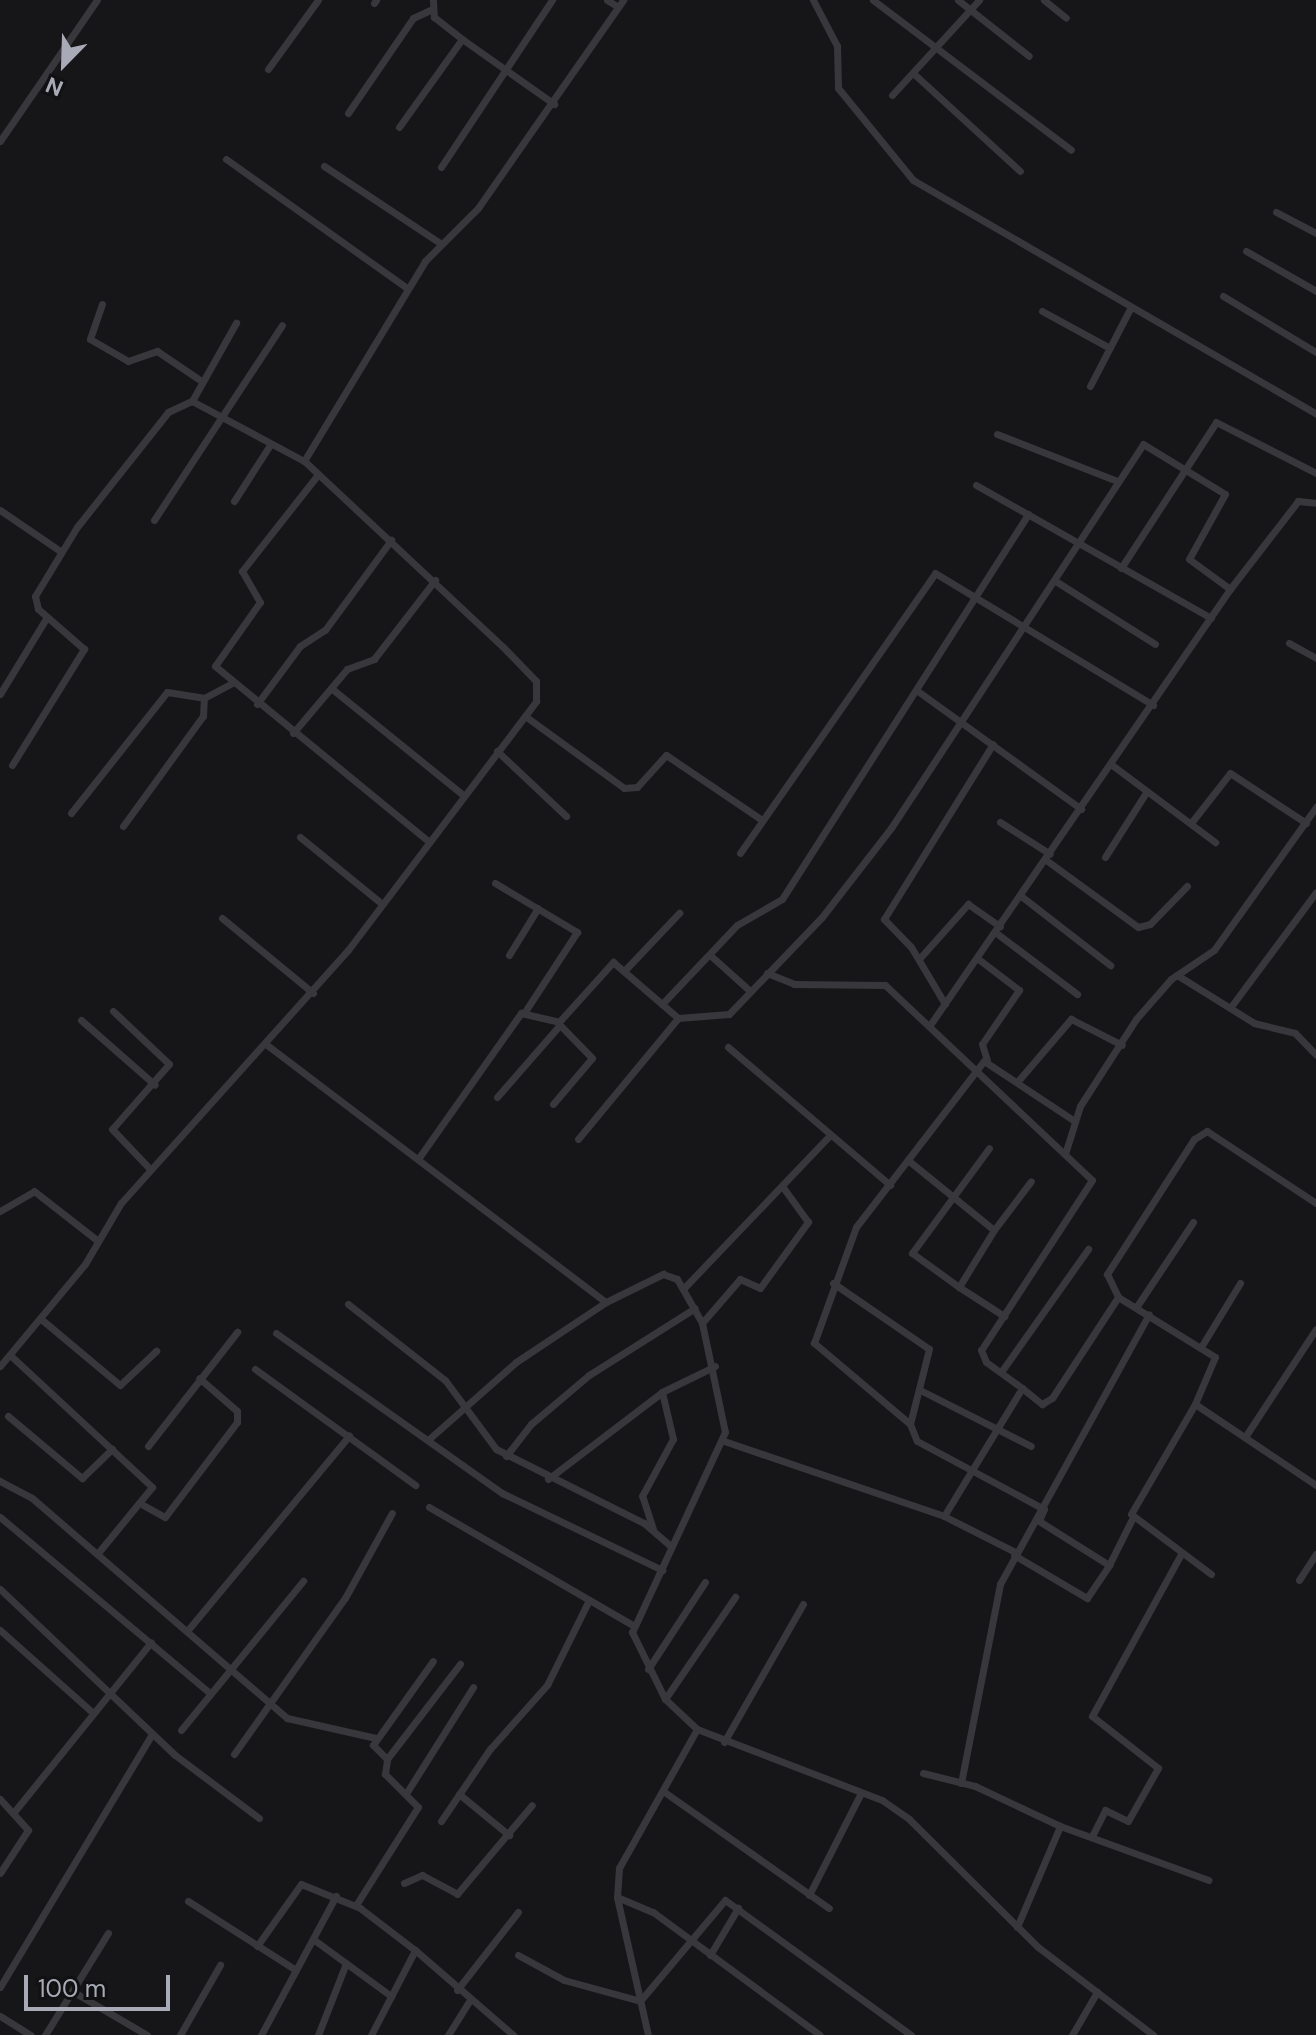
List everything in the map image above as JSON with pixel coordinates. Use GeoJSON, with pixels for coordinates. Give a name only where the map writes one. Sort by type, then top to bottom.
{"type":"FeatureCollection","features":[{"type":"Feature","properties":{"kind":"street"},"geometry":{"type":"LineString","coordinates":[[0,141],[97,0]]}},
{"type":"Feature","properties":{"kind":"street"},"geometry":{"type":"LineString","coordinates":[[268,69],[318,0]]}},
{"type":"Feature","properties":{"kind":"street"},"geometry":{"type":"LineString","coordinates":[[348,113],[413,18],[430,10],[433,0]]}},
{"type":"Feature","properties":{"kind":"street"},"geometry":{"type":"LineString","coordinates":[[441,167],[552,0]]}},
{"type":"Feature","properties":{"kind":"street"},"geometry":{"type":"LineString","coordinates":[[304,461],[407,288],[440,243],[478,208],[554,104],[620,4],[607,0]]}},
{"type":"Feature","properties":{"kind":"street"},"geometry":{"type":"LineString","coordinates":[[813,0],[837,46],[838,88],[903,172],[1316,414]]}},
{"type":"Feature","properties":{"kind":"street"},"geometry":{"type":"LineString","coordinates":[[863,0],[871,0],[939,45],[1071,150]]}},
{"type":"Feature","properties":{"kind":"street"},"geometry":{"type":"LineString","coordinates":[[958,0],[1029,56]]}},
{"type":"Feature","properties":{"kind":"street"},"geometry":{"type":"LineString","coordinates":[[892,95],[979,0]]}},
{"type":"Feature","properties":{"kind":"street"},"geometry":{"type":"LineString","coordinates":[[1044,0],[1066,18]]}},
{"type":"Feature","properties":{"kind":"street"},"geometry":{"type":"LineString","coordinates":[[430,10],[462,39],[554,104]]}},
{"type":"Feature","properties":{"kind":"street"},"geometry":{"type":"LineString","coordinates":[[399,127],[462,39]]}},
{"type":"Feature","properties":{"kind":"street"},"geometry":{"type":"LineString","coordinates":[[913,73],[1020,171]]}},
{"type":"Feature","properties":{"kind":"street"},"geometry":{"type":"LineString","coordinates":[[226,159],[407,288]]}},
{"type":"Feature","properties":{"kind":"street"},"geometry":{"type":"LineString","coordinates":[[324,166],[440,243]]}},
{"type":"Feature","properties":{"kind":"street"},"geometry":{"type":"LineString","coordinates":[[1276,212],[1316,233]]}},
{"type":"Feature","properties":{"kind":"street"},"geometry":{"type":"LineString","coordinates":[[1246,251],[1316,291]]}},
{"type":"Feature","properties":{"kind":"street"},"geometry":{"type":"LineString","coordinates":[[1223,296],[1316,352]]}},
{"type":"Feature","properties":{"kind":"street"},"geometry":{"type":"LineString","coordinates":[[102,304],[90,339],[128,361],[157,351],[200,380]]}},
{"type":"Feature","properties":{"kind":"street"},"geometry":{"type":"LineString","coordinates":[[1090,386],[1131,307]]}},
{"type":"Feature","properties":{"kind":"street"},"geometry":{"type":"LineString","coordinates":[[1042,311],[1110,348]]}},
{"type":"Feature","properties":{"kind":"street"},"geometry":{"type":"LineString","coordinates":[[12,765],[84,649],[47,617],[35,596],[60,551],[168,412],[192,401],[200,380],[236,323]]}},
{"type":"Feature","properties":{"kind":"street"},"geometry":{"type":"LineString","coordinates":[[154,520],[226,419],[282,325]]}},
{"type":"Feature","properties":{"kind":"street"},"geometry":{"type":"LineString","coordinates":[[0,1366],[41,1319],[150,1169],[313,993],[539,694],[536,681],[435,580],[316,477],[304,461],[192,401]]}},
{"type":"Feature","properties":{"kind":"street"},"geometry":{"type":"LineString","coordinates":[[1121,568],[1219,421],[1316,473]]}},
{"type":"Feature","properties":{"kind":"street"},"geometry":{"type":"LineString","coordinates":[[997,434],[1117,481]]}},
{"type":"Feature","properties":{"kind":"street"},"geometry":{"type":"LineString","coordinates":[[497,1097],[607,965],[625,970],[678,1018],[725,1017],[831,906],[963,722],[1057,582],[1117,481],[1143,444],[1189,469],[1227,498],[1189,562],[1230,589]]}},
{"type":"Feature","properties":{"kind":"street"},"geometry":{"type":"LineString","coordinates":[[234,501],[270,445]]}},
{"type":"Feature","properties":{"kind":"street"},"geometry":{"type":"LineString","coordinates":[[316,477],[241,574],[260,602],[215,664],[257,704],[427,840]]}},
{"type":"Feature","properties":{"kind":"street"},"geometry":{"type":"LineString","coordinates":[[976,485],[1211,618]]}},
{"type":"Feature","properties":{"kind":"street"},"geometry":{"type":"LineString","coordinates":[[930,1025],[1112,765],[1230,589],[1298,501],[1316,503]]}},
{"type":"Feature","properties":{"kind":"street"},"geometry":{"type":"LineString","coordinates":[[0,510],[60,551]]}},
{"type":"Feature","properties":{"kind":"street"},"geometry":{"type":"LineString","coordinates":[[662,1004],[737,925],[782,899],[919,692],[1028,514]]}},
{"type":"Feature","properties":{"kind":"street"},"geometry":{"type":"LineString","coordinates":[[257,704],[300,646],[325,630],[391,540]]}},
{"type":"Feature","properties":{"kind":"street"},"geometry":{"type":"LineString","coordinates":[[740,853],[931,575],[945,574],[1029,624],[1153,705]]}},
{"type":"Feature","properties":{"kind":"street"},"geometry":{"type":"LineString","coordinates":[[293,733],[350,667],[374,659],[435,580]]}},
{"type":"Feature","properties":{"kind":"street"},"geometry":{"type":"LineString","coordinates":[[1057,582],[1155,644]]}},
{"type":"Feature","properties":{"kind":"street"},"geometry":{"type":"LineString","coordinates":[[0,693],[47,617]]}},
{"type":"Feature","properties":{"kind":"street"},"geometry":{"type":"LineString","coordinates":[[1289,643],[1316,658]]}},
{"type":"Feature","properties":{"kind":"street"},"geometry":{"type":"LineString","coordinates":[[71,813],[167,692],[204,698],[232,683]]}},
{"type":"Feature","properties":{"kind":"street"},"geometry":{"type":"LineString","coordinates":[[331,688],[463,795]]}},
{"type":"Feature","properties":{"kind":"street"},"geometry":{"type":"LineString","coordinates":[[919,692],[1081,809]]}},
{"type":"Feature","properties":{"kind":"street"},"geometry":{"type":"LineString","coordinates":[[123,826],[203,716],[204,698]]}},
{"type":"Feature","properties":{"kind":"street"},"geometry":{"type":"LineString","coordinates":[[525,716],[624,788],[637,787],[666,755],[762,820]]}},
{"type":"Feature","properties":{"kind":"street"},"geometry":{"type":"LineString","coordinates":[[945,1004],[919,959],[885,916],[993,744]]}},
{"type":"Feature","properties":{"kind":"street"},"geometry":{"type":"LineString","coordinates":[[497,751],[566,816]]}},
{"type":"Feature","properties":{"kind":"street"},"geometry":{"type":"LineString","coordinates":[[1112,765],[1215,842]]}},
{"type":"Feature","properties":{"kind":"street"},"geometry":{"type":"LineString","coordinates":[[1191,823],[1230,773],[1306,823]]}},
{"type":"Feature","properties":{"kind":"street"},"geometry":{"type":"LineString","coordinates":[[1105,857],[1147,791]]}},
{"type":"Feature","properties":{"kind":"street"},"geometry":{"type":"LineString","coordinates":[[1065,1154],[1073,1120],[1122,1045],[1177,975],[1214,950],[1316,807]]}},
{"type":"Feature","properties":{"kind":"street"},"geometry":{"type":"LineString","coordinates":[[1000,822],[1138,927],[1150,924],[1187,886]]}},
{"type":"Feature","properties":{"kind":"street"},"geometry":{"type":"LineString","coordinates":[[300,837],[381,903]]}},
{"type":"Feature","properties":{"kind":"street"},"geometry":{"type":"LineString","coordinates":[[418,1159],[526,1010],[577,932],[495,883]]}},
{"type":"Feature","properties":{"kind":"street"},"geometry":{"type":"LineString","coordinates":[[1230,1008],[1316,892]]}},
{"type":"Feature","properties":{"kind":"street"},"geometry":{"type":"LineString","coordinates":[[1021,896],[1110,965]]}},
{"type":"Feature","properties":{"kind":"street"},"geometry":{"type":"LineString","coordinates":[[919,959],[968,904],[1077,994]]}},
{"type":"Feature","properties":{"kind":"street"},"geometry":{"type":"LineString","coordinates":[[509,955],[538,908]]}},
{"type":"Feature","properties":{"kind":"street"},"geometry":{"type":"LineString","coordinates":[[625,970],[679,913]]}},
{"type":"Feature","properties":{"kind":"street"},"geometry":{"type":"LineString","coordinates":[[222,918],[313,993]]}},
{"type":"Feature","properties":{"kind":"street"},"geometry":{"type":"LineString","coordinates":[[710,955],[750,991]]}},
{"type":"Feature","properties":{"kind":"street"},"geometry":{"type":"LineString","coordinates":[[977,958],[1019,990],[982,1044],[987,1060],[1073,1120]]}},
{"type":"Feature","properties":{"kind":"street"},"geometry":{"type":"LineString","coordinates":[[767,973],[794,984],[880,983],[930,1025],[1090,1177],[1091,1189],[981,1350],[1001,1372],[1042,1404],[1052,1398],[1118,1297]]}},
{"type":"Feature","properties":{"kind":"street"},"geometry":{"type":"LineString","coordinates":[[1177,975],[1230,1008],[1295,1033],[1316,1055]]}},
{"type":"Feature","properties":{"kind":"street"},"geometry":{"type":"LineString","coordinates":[[526,1010],[558,1024],[592,1058],[553,1104]]}},
{"type":"Feature","properties":{"kind":"street"},"geometry":{"type":"LineString","coordinates":[[113,1011],[169,1064],[155,1085],[112,1129],[150,1169]]}},
{"type":"Feature","properties":{"kind":"street"},"geometry":{"type":"LineString","coordinates":[[578,1139],[678,1018]]}},
{"type":"Feature","properties":{"kind":"street"},"geometry":{"type":"LineString","coordinates":[[1018,1081],[1071,1019],[1122,1045]]}},
{"type":"Feature","properties":{"kind":"street"},"geometry":{"type":"LineString","coordinates":[[81,1020],[155,1085]]}},
{"type":"Feature","properties":{"kind":"street"},"geometry":{"type":"LineString","coordinates":[[267,1045],[606,1302]]}},
{"type":"Feature","properties":{"kind":"street"},"geometry":{"type":"LineString","coordinates":[[728,1047],[890,1185]]}},
{"type":"Feature","properties":{"kind":"street"},"geometry":{"type":"LineString","coordinates":[[987,1060],[856,1227],[833,1283],[814,1343],[910,1424],[917,1441],[1039,1506]]}},
{"type":"Feature","properties":{"kind":"street"},"geometry":{"type":"LineString","coordinates":[[724,1441],[944,1516],[1087,1598],[1109,1565],[1216,1361],[1201,1347],[1118,1297],[1107,1274],[1200,1134],[1217,1135],[1316,1203]]}},
{"type":"Feature","properties":{"kind":"street"},"geometry":{"type":"LineString","coordinates":[[683,1289],[829,1136]]}},
{"type":"Feature","properties":{"kind":"street"},"geometry":{"type":"LineString","coordinates":[[989,1148],[912,1254],[1004,1316]]}},
{"type":"Feature","properties":{"kind":"street"},"geometry":{"type":"LineString","coordinates":[[909,1161],[994,1230]]}},
{"type":"Feature","properties":{"kind":"street"},"geometry":{"type":"LineString","coordinates":[[959,1287],[994,1230],[1031,1181]]}},
{"type":"Feature","properties":{"kind":"street"},"geometry":{"type":"LineString","coordinates":[[702,1323],[740,1279],[760,1288],[808,1222],[782,1186]]}},
{"type":"Feature","properties":{"kind":"street"},"geometry":{"type":"LineString","coordinates":[[0,1211],[34,1191],[98,1241]]}},
{"type":"Feature","properties":{"kind":"street"},"geometry":{"type":"LineString","coordinates":[[1137,1306],[1193,1222]]}},
{"type":"Feature","properties":{"kind":"street"},"geometry":{"type":"LineString","coordinates":[[1001,1372],[1088,1249]]}},
{"type":"Feature","properties":{"kind":"street"},"geometry":{"type":"LineString","coordinates":[[429,1439],[463,1405],[606,1302],[663,1274],[683,1289],[702,1323],[715,1366],[724,1441],[670,1546],[662,1570],[634,1626],[632,1640],[665,1699],[697,1729],[861,1793],[933,1839],[1017,1927],[1153,2035]]}},
{"type":"Feature","properties":{"kind":"street"},"geometry":{"type":"LineString","coordinates":[[833,1283],[925,1342],[920,1390],[910,1424]]}},
{"type":"Feature","properties":{"kind":"street"},"geometry":{"type":"LineString","coordinates":[[1201,1347],[1240,1283]]}},
{"type":"Feature","properties":{"kind":"street"},"geometry":{"type":"LineString","coordinates":[[348,1304],[445,1380],[506,1456],[653,1529],[670,1546]]}},
{"type":"Feature","properties":{"kind":"street"},"geometry":{"type":"LineString","coordinates":[[506,1456],[531,1424],[589,1375],[695,1308]]}},
{"type":"Feature","properties":{"kind":"street"},"geometry":{"type":"LineString","coordinates":[[961,1783],[1000,1584],[1039,1506],[1149,1314]]}},
{"type":"Feature","properties":{"kind":"street"},"geometry":{"type":"LineString","coordinates":[[41,1319],[120,1385],[156,1351]]}},
{"type":"Feature","properties":{"kind":"street"},"geometry":{"type":"LineString","coordinates":[[1245,1437],[1316,1329]]}},
{"type":"Feature","properties":{"kind":"street"},"geometry":{"type":"LineString","coordinates":[[148,1446],[237,1332]]}},
{"type":"Feature","properties":{"kind":"street"},"geometry":{"type":"LineString","coordinates":[[276,1333],[517,1502],[662,1570]]}},
{"type":"Feature","properties":{"kind":"street"},"geometry":{"type":"LineString","coordinates":[[10,1355],[152,1487],[143,1505],[98,1553]]}},
{"type":"Feature","properties":{"kind":"street"},"geometry":{"type":"LineString","coordinates":[[548,1479],[662,1392],[715,1366]]}},
{"type":"Feature","properties":{"kind":"street"},"geometry":{"type":"LineString","coordinates":[[255,1369],[415,1485]]}},
{"type":"Feature","properties":{"kind":"street"},"geometry":{"type":"LineString","coordinates":[[143,1505],[165,1517],[237,1422],[237,1411],[199,1378]]}},
{"type":"Feature","properties":{"kind":"street"},"geometry":{"type":"LineString","coordinates":[[944,1516],[1022,1388]]}},
{"type":"Feature","properties":{"kind":"street"},"geometry":{"type":"LineString","coordinates":[[920,1390],[1031,1446]]}},
{"type":"Feature","properties":{"kind":"street"},"geometry":{"type":"LineString","coordinates":[[653,1529],[642,1496],[673,1439],[662,1392]]}},
{"type":"Feature","properties":{"kind":"street"},"geometry":{"type":"LineString","coordinates":[[1195,1404],[1316,1485]]}},
{"type":"Feature","properties":{"kind":"street"},"geometry":{"type":"LineString","coordinates":[[8,1416],[82,1478],[112,1449]]}},
{"type":"Feature","properties":{"kind":"street"},"geometry":{"type":"LineString","coordinates":[[187,1631],[349,1436]]}},
{"type":"Feature","properties":{"kind":"street"},"geometry":{"type":"LineString","coordinates":[[0,1481],[98,1553],[295,1724],[340,1725],[376,1738]]}},
{"type":"Feature","properties":{"kind":"street"},"geometry":{"type":"LineString","coordinates":[[1039,1506],[1039,1521],[1109,1565]]}},
{"type":"Feature","properties":{"kind":"street"},"geometry":{"type":"LineString","coordinates":[[429,1507],[634,1626]]}},
{"type":"Feature","properties":{"kind":"street"},"geometry":{"type":"LineString","coordinates":[[234,1754],[272,1705],[392,1513]]}},
{"type":"Feature","properties":{"kind":"street"},"geometry":{"type":"LineString","coordinates":[[0,1517],[210,1693]]}},
{"type":"Feature","properties":{"kind":"street"},"geometry":{"type":"LineString","coordinates":[[1132,1519],[1211,1574]]}},
{"type":"Feature","properties":{"kind":"street"},"geometry":{"type":"LineString","coordinates":[[1092,1836],[1105,1810],[1128,1821],[1158,1768],[1091,1718],[1181,1554]]}},
{"type":"Feature","properties":{"kind":"street"},"geometry":{"type":"LineString","coordinates":[[1299,1580],[1316,1554]]}},
{"type":"Feature","properties":{"kind":"street"},"geometry":{"type":"LineString","coordinates":[[181,1730],[303,1581]]}},
{"type":"Feature","properties":{"kind":"street"},"geometry":{"type":"LineString","coordinates":[[648,1669],[705,1582]]}},
{"type":"Feature","properties":{"kind":"street"},"geometry":{"type":"LineString","coordinates":[[0,1589],[111,1687],[152,1734],[259,1818]]}},
{"type":"Feature","properties":{"kind":"street"},"geometry":{"type":"LineString","coordinates":[[665,1699],[735,1597]]}},
{"type":"Feature","properties":{"kind":"street"},"geometry":{"type":"LineString","coordinates":[[441,1821],[459,1794],[547,1685],[589,1600]]}},
{"type":"Feature","properties":{"kind":"street"},"geometry":{"type":"LineString","coordinates":[[724,1742],[803,1604]]}},
{"type":"Feature","properties":{"kind":"street"},"geometry":{"type":"LineString","coordinates":[[0,1630],[92,1712]]}},
{"type":"Feature","properties":{"kind":"street"},"geometry":{"type":"LineString","coordinates":[[14,1812],[111,1687],[151,1642]]}},
{"type":"Feature","properties":{"kind":"street"},"geometry":{"type":"LineString","coordinates":[[387,1759],[375,1751],[376,1738],[433,1661]]}},
{"type":"Feature","properties":{"kind":"street"},"geometry":{"type":"LineString","coordinates":[[356,1905],[415,1815],[418,1802],[385,1774],[387,1759],[460,1664]]}},
{"type":"Feature","properties":{"kind":"street"},"geometry":{"type":"LineString","coordinates":[[407,1792],[473,1687]]}},
{"type":"Feature","properties":{"kind":"street"},"geometry":{"type":"LineString","coordinates":[[648,2035],[617,1897],[624,1856],[697,1729]]}},
{"type":"Feature","properties":{"kind":"street"},"geometry":{"type":"LineString","coordinates":[[0,1987],[152,1734]]}},
{"type":"Feature","properties":{"kind":"street"},"geometry":{"type":"LineString","coordinates":[[923,1773],[961,1783],[1060,1826],[1208,1880]]}},
{"type":"Feature","properties":{"kind":"street"},"geometry":{"type":"LineString","coordinates":[[663,1791],[829,1908]]}},
{"type":"Feature","properties":{"kind":"street"},"geometry":{"type":"LineString","coordinates":[[809,1895],[861,1793]]}},
{"type":"Feature","properties":{"kind":"street"},"geometry":{"type":"LineString","coordinates":[[459,1794],[509,1835]]}},
{"type":"Feature","properties":{"kind":"street"},"geometry":{"type":"LineString","coordinates":[[0,1799],[28,1830],[0,1873]]}},
{"type":"Feature","properties":{"kind":"street"},"geometry":{"type":"LineString","coordinates":[[404,1883],[422,1875],[454,1896],[532,1805]]}},
{"type":"Feature","properties":{"kind":"street"},"geometry":{"type":"LineString","coordinates":[[1017,1927],[1060,1826]]}},
{"type":"Feature","properties":{"kind":"street"},"geometry":{"type":"LineString","coordinates":[[257,1946],[294,1887],[336,1896],[356,1905],[415,1950],[469,2001],[513,2035]]}},
{"type":"Feature","properties":{"kind":"street"},"geometry":{"type":"LineString","coordinates":[[261,2035],[336,1896]]}},
{"type":"Feature","properties":{"kind":"street"},"geometry":{"type":"LineString","coordinates":[[617,1897],[691,1940],[820,2035]]}},
{"type":"Feature","properties":{"kind":"street"},"geometry":{"type":"LineString","coordinates":[[188,1901],[296,1970]]}},
{"type":"Feature","properties":{"kind":"street"},"geometry":{"type":"LineString","coordinates":[[640,2001],[691,1940],[715,1902],[738,1908],[911,2035]]}},
{"type":"Feature","properties":{"kind":"street"},"geometry":{"type":"LineString","coordinates":[[710,1955],[738,1908]]}},
{"type":"Feature","properties":{"kind":"street"},"geometry":{"type":"LineString","coordinates":[[457,1990],[518,1912]]}},
{"type":"Feature","properties":{"kind":"street"},"geometry":{"type":"LineString","coordinates":[[45,2035],[108,1933]]}},
{"type":"Feature","properties":{"kind":"street"},"geometry":{"type":"LineString","coordinates":[[313,1939],[391,1996]]}},
{"type":"Feature","properties":{"kind":"street"},"geometry":{"type":"LineString","coordinates":[[371,2035],[415,1950]]}},
{"type":"Feature","properties":{"kind":"street"},"geometry":{"type":"LineString","coordinates":[[518,1955],[564,1980],[640,2001]]}},
{"type":"Feature","properties":{"kind":"street"},"geometry":{"type":"LineString","coordinates":[[318,2035],[346,1963]]}},
{"type":"Feature","properties":{"kind":"street"},"geometry":{"type":"LineString","coordinates":[[180,2035],[220,1965]]}},
{"type":"Feature","properties":{"kind":"street"},"geometry":{"type":"LineString","coordinates":[[72,1991],[147,2035]]}},
{"type":"Feature","properties":{"kind":"street"},"geometry":{"type":"LineString","coordinates":[[1072,2035],[1097,1992]]}},
{"type":"Feature","properties":{"kind":"street"},"geometry":{"type":"LineString","coordinates":[[448,2035],[469,2001]]}},
{"type":"Feature","properties":{"kind":"street"},"geometry":{"type":"LineString","coordinates":[[0,2016],[31,2035]]}}]}
